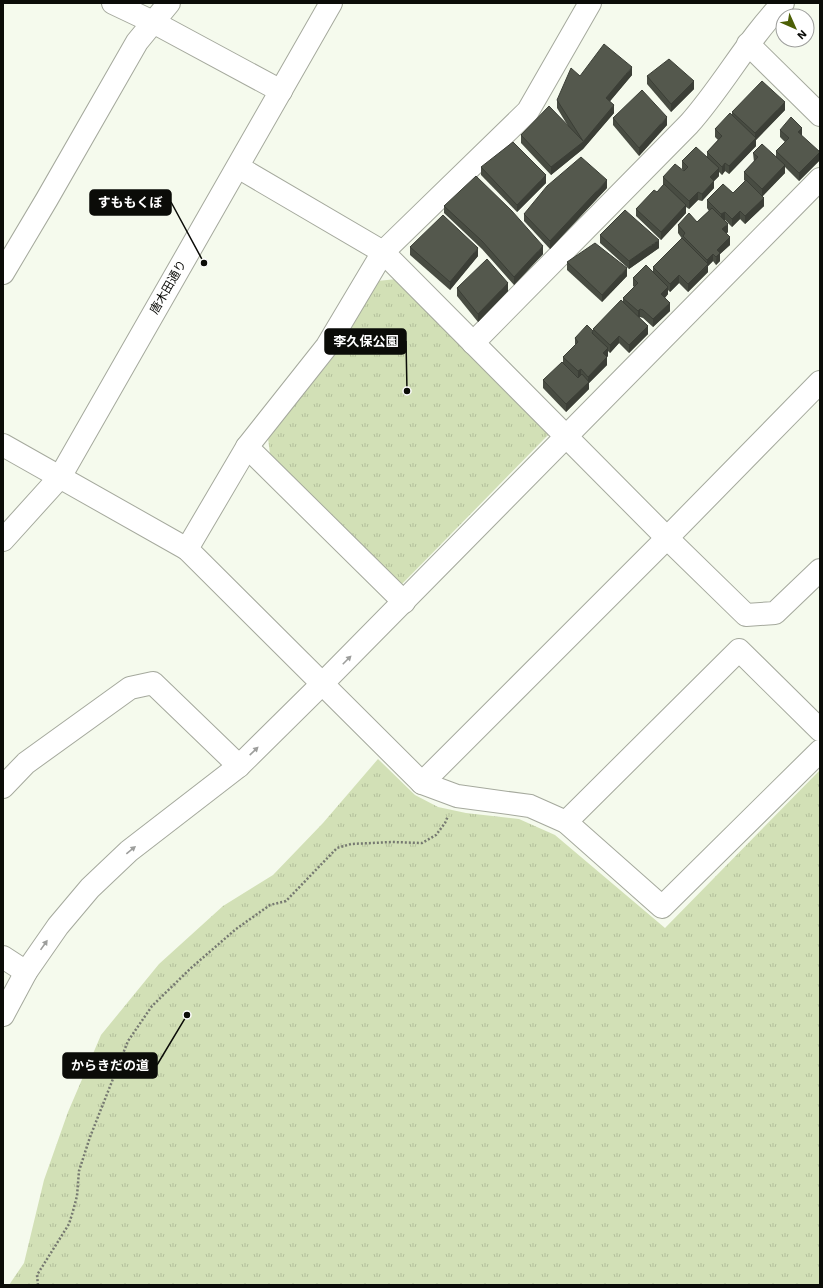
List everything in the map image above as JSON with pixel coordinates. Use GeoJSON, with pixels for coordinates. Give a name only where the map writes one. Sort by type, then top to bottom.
{"type":"FeatureCollection","features":[{"type":"Feature","properties":{"kind":"street"},"geometry":{"type":"LineString","coordinates":[[113,3],[153,22],[281,91]]}},
{"type":"Feature","properties":{"kind":"street"},"geometry":{"type":"LineString","coordinates":[[3,273],[48,199],[137,42],[169,3]]}},
{"type":"Feature","properties":{"kind":"street","name":"唐木田通り"},"geometry":{"type":"LineString","coordinates":[[3,540],[60,477],[332,3]]}},
{"type":"Feature","properties":{"kind":"street"},"geometry":{"type":"LineString","coordinates":[[187,549],[247,447],[327,346],[383,252],[528,111],[590,3]]}},
{"type":"Feature","properties":{"kind":"street"},"geometry":{"type":"LineString","coordinates":[[473,342],[706,106],[748,44],[770,16],[783,3]]}},
{"type":"Feature","properties":{"kind":"street"},"geometry":{"type":"LineString","coordinates":[[748,44],[820,115]]}},
{"type":"Feature","properties":{"kind":"street"},"geometry":{"type":"LineString","coordinates":[[238,167],[383,252],[667,538],[746,615],[775,613],[820,570]]}},
{"type":"Feature","properties":{"kind":"street"},"geometry":{"type":"LineString","coordinates":[[3,1015],[26,972],[58,926],[90,888],[129,851],[239,766],[404,602],[820,179]]}},
{"type":"Feature","properties":{"kind":"street"},"geometry":{"type":"LineString","coordinates":[[422,783],[667,538],[820,382]]}},
{"type":"Feature","properties":{"kind":"street"},"geometry":{"type":"LineString","coordinates":[[3,445],[187,549],[422,783],[457,796],[530,806],[566,822],[662,907],[820,751]]}},
{"type":"Feature","properties":{"kind":"street"},"geometry":{"type":"LineString","coordinates":[[247,447],[404,602]]}},
{"type":"Feature","properties":{"kind":"street"},"geometry":{"type":"LineString","coordinates":[[566,822],[739,650],[820,730]]}},
{"type":"Feature","properties":{"kind":"street"},"geometry":{"type":"LineString","coordinates":[[3,787],[26,763],[130,688],[153,683],[239,766]]}},
{"type":"Feature","properties":{"kind":"street"},"geometry":{"type":"LineString","coordinates":[[3,957],[26,972]]}},
{"type":"Feature","properties":{"kind":"path"},"geometry":{"type":"LineString","coordinates":[[38,1285],[37,1275],[69,1224],[77,1196],[79,1171],[90,1137],[128,1041],[152,1006],[191,968],[236,929],[270,905],[286,901],[337,848],[352,844],[422,842],[436,835],[445,823],[457,796]]}},
{"type":"Feature","properties":{"kind":"green space"},"geometry":{"type":"Polygon","coordinates":[[[397,279],[550,433],[402,584],[270,454],[268,438],[339,350],[377,281],[397,279]]]}},
{"type":"Feature","properties":{"kind":"green space"},"geometry":{"type":"Polygon","coordinates":[[[378,759],[415,795],[438,807],[466,813],[519,819],[555,835],[665,928],[820,770],[820,1285],[9,1285],[24,1263],[44,1180],[68,1112],[101,1035],[159,964],[223,906],[273,875],[323,823],[378,759]]]}},
{"type":"Feature","properties":{"kind":"building"},"geometry":{"type":"Polygon","coordinates":[[[604,44],[632,67],[606,98],[614,105],[583,142],[551,167],[521,135],[549,106],[583,141],[557,100],[571,68],[580,76],[604,44]]]}},
{"type":"Feature","properties":{"kind":"building"},"geometry":{"type":"Polygon","coordinates":[[[669,59],[694,81],[671,104],[647,76],[669,59]]]}},
{"type":"Feature","properties":{"kind":"building"},"geometry":{"type":"Polygon","coordinates":[[[762,81],[785,102],[755,133],[732,112],[762,81]]]}},
{"type":"Feature","properties":{"kind":"building"},"geometry":{"type":"Polygon","coordinates":[[[642,90],[667,117],[639,148],[613,118],[642,90]]]}},
{"type":"Feature","properties":{"kind":"building"},"geometry":{"type":"Polygon","coordinates":[[[730,113],[756,138],[729,166],[725,163],[722,167],[707,152],[722,136],[715,129],[730,113]]]}},
{"type":"Feature","properties":{"kind":"building"},"geometry":{"type":"Polygon","coordinates":[[[791,117],[802,128],[798,132],[820,152],[799,173],[776,151],[789,138],[780,130],[791,117]]]}},
{"type":"Feature","properties":{"kind":"building"},"geometry":{"type":"Polygon","coordinates":[[[513,142],[546,175],[517,205],[481,167],[513,142]]]}},
{"type":"Feature","properties":{"kind":"building"},"geometry":{"type":"Polygon","coordinates":[[[762,144],[785,165],[762,189],[744,172],[758,157],[753,153],[762,144]]]}},
{"type":"Feature","properties":{"kind":"building"},"geometry":{"type":"Polygon","coordinates":[[[696,147],[719,168],[710,177],[714,181],[702,194],[698,192],[689,201],[663,177],[675,164],[684,171],[688,167],[682,161],[696,147]]]}},
{"type":"Feature","properties":{"kind":"building"},"geometry":{"type":"Polygon","coordinates":[[[581,157],[607,180],[550,241],[524,214],[547,186],[581,157]]]}},
{"type":"Feature","properties":{"kind":"building"},"geometry":{"type":"Polygon","coordinates":[[[476,176],[512,211],[543,246],[514,277],[482,241],[444,206],[476,176]]]}},
{"type":"Feature","properties":{"kind":"building"},"geometry":{"type":"Polygon","coordinates":[[[746,180],[764,198],[745,216],[740,211],[732,219],[725,212],[721,214],[707,200],[723,184],[733,193],[746,180]]]}},
{"type":"Feature","properties":{"kind":"building"},"geometry":{"type":"Polygon","coordinates":[[[664,184],[686,205],[661,232],[636,209],[654,190],[657,192],[664,184]]]}},
{"type":"Feature","properties":{"kind":"building"},"geometry":{"type":"Polygon","coordinates":[[[712,208],[728,224],[722,229],[730,237],[717,250],[720,253],[716,257],[713,254],[707,260],[683,236],[685,233],[678,225],[689,213],[697,222],[712,208]]]}},
{"type":"Feature","properties":{"kind":"building"},"geometry":{"type":"Polygon","coordinates":[[[625,210],[659,240],[629,261],[600,235],[625,210]]]}},
{"type":"Feature","properties":{"kind":"building"},"geometry":{"type":"Polygon","coordinates":[[[443,215],[478,248],[450,282],[410,247],[443,215]]]}},
{"type":"Feature","properties":{"kind":"building"},"geometry":{"type":"Polygon","coordinates":[[[682,238],[708,264],[688,284],[679,275],[670,284],[653,267],[682,238]]]}},
{"type":"Feature","properties":{"kind":"building"},"geometry":{"type":"Polygon","coordinates":[[[595,243],[627,268],[602,295],[567,262],[595,243]]]}},
{"type":"Feature","properties":{"kind":"building"},"geometry":{"type":"Polygon","coordinates":[[[487,259],[508,283],[478,314],[457,288],[487,259]]]}},
{"type":"Feature","properties":{"kind":"building"},"geometry":{"type":"Polygon","coordinates":[[[646,265],[668,287],[661,294],[670,303],[653,319],[643,310],[640,309],[638,311],[623,298],[638,283],[633,278],[646,265]]]}},
{"type":"Feature","properties":{"kind":"building"},"geometry":{"type":"Polygon","coordinates":[[[621,300],[648,326],[629,345],[619,336],[610,345],[593,329],[621,300]]]}},
{"type":"Feature","properties":{"kind":"building"},"geometry":{"type":"Polygon","coordinates":[[[587,325],[593,331],[592,333],[608,348],[603,353],[607,357],[588,377],[581,369],[578,371],[563,357],[578,342],[575,338],[587,325]]]}},
{"type":"Feature","properties":{"kind":"building"},"geometry":{"type":"Polygon","coordinates":[[[562,362],[578,378],[582,374],[589,382],[566,404],[543,380],[562,362]]]}},
{"type":"Feature","properties":{"kind":"place","name":"すももくぼ"},"geometry":{"type":"Point","coordinates":[204,263]}},
{"type":"Feature","properties":{"kind":"place","name":"李久保公園"},"geometry":{"type":"Point","coordinates":[407,391]}},
{"type":"Feature","properties":{"kind":"place","name":"からきだの道"},"geometry":{"type":"Point","coordinates":[187,1015]}}]}
